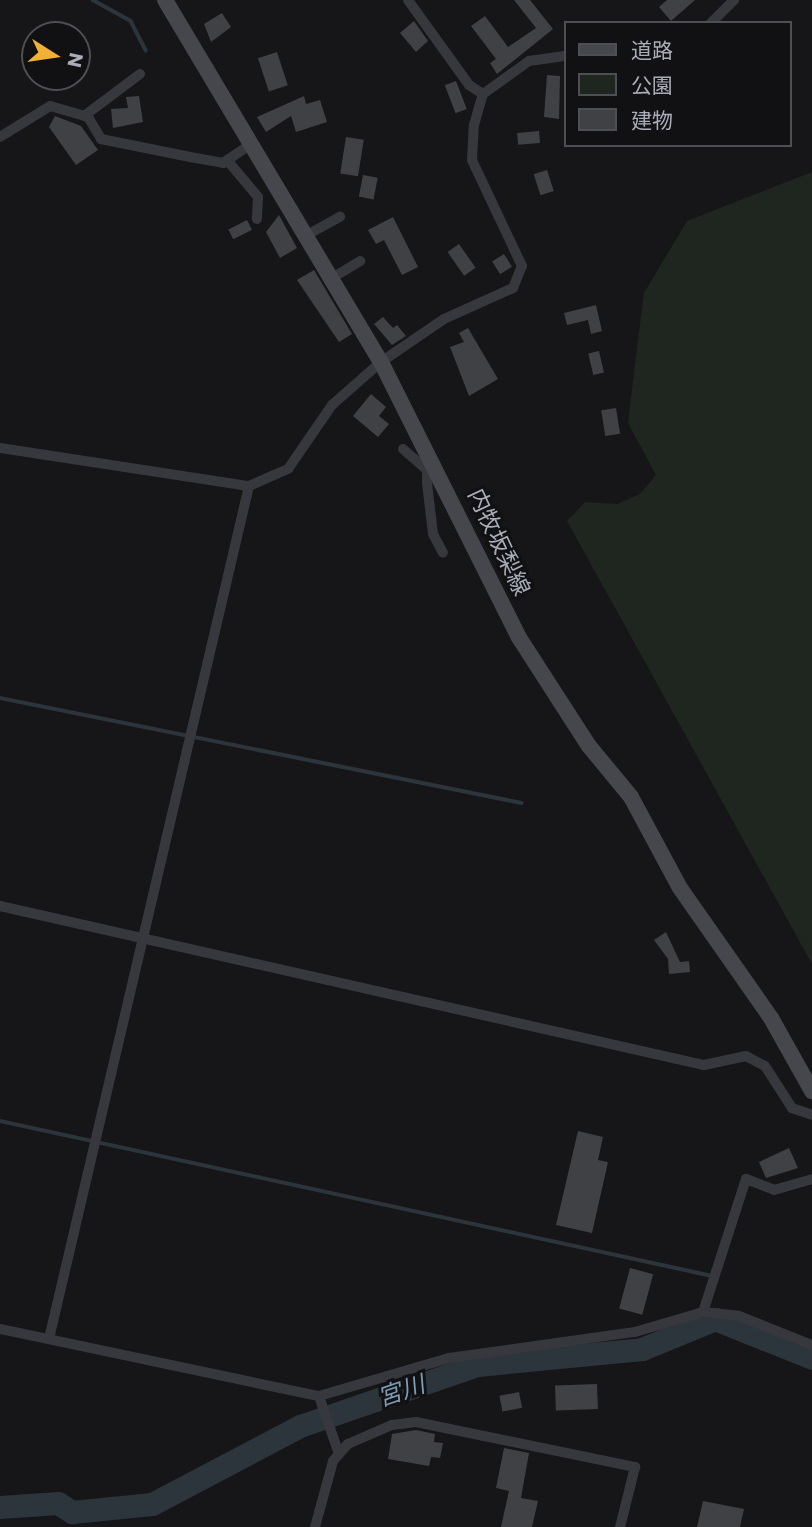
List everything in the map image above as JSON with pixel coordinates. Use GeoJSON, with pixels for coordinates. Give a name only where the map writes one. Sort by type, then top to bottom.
{"type":"FeatureCollection","features":[{"type":"Feature","properties":{"kind":"main road","name":"内牧坂梨線"},"geometry":{"type":"LineString","coordinates":[[165,0],[382,362],[518,636],[589,746],[631,797],[680,888],[771,1018],[812,1091]]}},
{"type":"Feature","properties":{"kind":"street"},"geometry":{"type":"LineString","coordinates":[[408,0],[469,85],[483,94]]}},
{"type":"Feature","properties":{"kind":"street"},"geometry":{"type":"LineString","coordinates":[[713,21],[734,0]]}},
{"type":"Feature","properties":{"kind":"street"},"geometry":{"type":"LineString","coordinates":[[0,447],[249,486],[288,469],[332,405],[382,362],[444,319],[499,297],[522,275],[518,254],[472,160],[483,94],[529,61],[564,56]]}},
{"type":"Feature","properties":{"kind":"street"},"geometry":{"type":"LineString","coordinates":[[84,116],[140,74]]}},
{"type":"Feature","properties":{"kind":"street"},"geometry":{"type":"LineString","coordinates":[[0,137],[50,106],[84,116],[102,139],[228,160],[258,197],[257,219]]}},
{"type":"Feature","properties":{"kind":"street"},"geometry":{"type":"LineString","coordinates":[[228,160],[253,143]]}},
{"type":"Feature","properties":{"kind":"street"},"geometry":{"type":"LineString","coordinates":[[307,235],[340,217]]}},
{"type":"Feature","properties":{"kind":"street"},"geometry":{"type":"LineString","coordinates":[[332,278],[360,261]]}},
{"type":"Feature","properties":{"kind":"street"},"geometry":{"type":"LineString","coordinates":[[403,449],[432,467],[433,534],[443,553]]}},
{"type":"Feature","properties":{"kind":"street"},"geometry":{"type":"LineString","coordinates":[[49,1339],[249,486]]}},
{"type":"Feature","properties":{"kind":"street"},"geometry":{"type":"LineString","coordinates":[[0,906],[704,1065],[746,1056],[765,1066],[792,1108],[812,1115]]}},
{"type":"Feature","properties":{"kind":"street"},"geometry":{"type":"LineString","coordinates":[[703,1312],[746,1179],[775,1190],[812,1179]]}},
{"type":"Feature","properties":{"kind":"street"},"geometry":{"type":"LineString","coordinates":[[0,1329],[320,1398],[449,1358],[635,1332],[703,1312],[740,1316],[812,1345]]}},
{"type":"Feature","properties":{"kind":"street"},"geometry":{"type":"LineString","coordinates":[[315,1527],[337,1453],[320,1398]]}},
{"type":"Feature","properties":{"kind":"street"},"geometry":{"type":"LineString","coordinates":[[337,1453],[370,1434],[416,1422],[635,1467],[620,1527]]}},
{"type":"Feature","properties":{"kind":"green space"},"geometry":{"type":"Polygon","coordinates":[[[812,172],[812,964],[567,521],[585,502],[617,504],[640,494],[656,475],[628,423],[635,364],[644,293],[687,221],[812,172]]]}},
{"type":"Feature","properties":{"kind":"building"},"geometry":{"type":"Polygon","coordinates":[[[514,0],[530,0],[553,29],[497,74],[490,63],[496,59],[471,26],[485,16],[508,47],[536,28],[514,0]]]}},
{"type":"Feature","properties":{"kind":"building"},"geometry":{"type":"Polygon","coordinates":[[[667,0],[695,0],[671,21],[659,7],[667,0]]]}},
{"type":"Feature","properties":{"kind":"building"},"geometry":{"type":"Polygon","coordinates":[[[222,13],[231,27],[211,42],[204,24],[222,13]]]}},
{"type":"Feature","properties":{"kind":"building"},"geometry":{"type":"Polygon","coordinates":[[[414,21],[428,41],[416,52],[400,33],[414,21]]]}},
{"type":"Feature","properties":{"kind":"building"},"geometry":{"type":"Polygon","coordinates":[[[277,52],[288,85],[269,91],[258,58],[277,52]]]}},
{"type":"Feature","properties":{"kind":"building"},"geometry":{"type":"Polygon","coordinates":[[[547,75],[560,76],[559,119],[544,117],[547,75]]]}},
{"type":"Feature","properties":{"kind":"building"},"geometry":{"type":"Polygon","coordinates":[[[456,81],[467,109],[456,113],[445,85],[456,81]]]}},
{"type":"Feature","properties":{"kind":"building"},"geometry":{"type":"Polygon","coordinates":[[[139,96],[143,122],[113,128],[111,109],[128,108],[126,97],[139,96]]]}},
{"type":"Feature","properties":{"kind":"building"},"geometry":{"type":"Polygon","coordinates":[[[304,96],[306,104],[320,100],[327,122],[296,132],[291,116],[266,132],[257,117],[304,96]]]}},
{"type":"Feature","properties":{"kind":"building"},"geometry":{"type":"Polygon","coordinates":[[[55,116],[81,126],[98,150],[76,165],[49,127],[55,116]]]}},
{"type":"Feature","properties":{"kind":"building"},"geometry":{"type":"Polygon","coordinates":[[[539,131],[540,143],[518,145],[517,133],[539,131]]]}},
{"type":"Feature","properties":{"kind":"building"},"geometry":{"type":"Polygon","coordinates":[[[346,137],[364,140],[358,176],[340,174],[346,137]]]}},
{"type":"Feature","properties":{"kind":"building"},"geometry":{"type":"Polygon","coordinates":[[[547,170],[554,191],[540,195],[534,174],[547,170]]]}},
{"type":"Feature","properties":{"kind":"building"},"geometry":{"type":"Polygon","coordinates":[[[363,175],[378,178],[374,199],[359,197],[363,175]]]}},
{"type":"Feature","properties":{"kind":"building"},"geometry":{"type":"Polygon","coordinates":[[[279,215],[297,248],[280,258],[266,232],[279,215]]]}},
{"type":"Feature","properties":{"kind":"building"},"geometry":{"type":"Polygon","coordinates":[[[393,217],[418,267],[402,275],[384,240],[376,244],[368,230],[393,217]]]}},
{"type":"Feature","properties":{"kind":"building"},"geometry":{"type":"Polygon","coordinates":[[[247,220],[252,230],[233,239],[228,230],[247,220]]]}},
{"type":"Feature","properties":{"kind":"building"},"geometry":{"type":"Polygon","coordinates":[[[459,244],[476,268],[464,276],[448,252],[459,244]]]}},
{"type":"Feature","properties":{"kind":"building"},"geometry":{"type":"Polygon","coordinates":[[[504,254],[512,267],[500,274],[492,261],[504,254]]]}},
{"type":"Feature","properties":{"kind":"building"},"geometry":{"type":"Polygon","coordinates":[[[314,270],[352,334],[339,342],[297,280],[314,270]]]}},
{"type":"Feature","properties":{"kind":"building"},"geometry":{"type":"Polygon","coordinates":[[[596,305],[602,331],[591,334],[588,320],[567,325],[564,313],[596,305]]]}},
{"type":"Feature","properties":{"kind":"building"},"geometry":{"type":"Polygon","coordinates":[[[383,317],[393,328],[397,325],[406,336],[392,345],[374,324],[383,317]]]}},
{"type":"Feature","properties":{"kind":"building"},"geometry":{"type":"Polygon","coordinates":[[[468,328],[498,379],[469,396],[450,347],[464,342],[459,333],[468,328]]]}},
{"type":"Feature","properties":{"kind":"building"},"geometry":{"type":"Polygon","coordinates":[[[599,351],[604,372],[593,375],[588,353],[599,351]]]}},
{"type":"Feature","properties":{"kind":"building"},"geometry":{"type":"Polygon","coordinates":[[[371,394],[386,407],[379,416],[389,424],[378,437],[353,416],[371,394]]]}},
{"type":"Feature","properties":{"kind":"building"},"geometry":{"type":"Polygon","coordinates":[[[616,408],[620,434],[605,436],[601,410],[616,408]]]}},
{"type":"Feature","properties":{"kind":"building"},"geometry":{"type":"Polygon","coordinates":[[[666,932],[680,962],[689,961],[690,972],[669,974],[668,959],[654,940],[666,932]]]}},
{"type":"Feature","properties":{"kind":"building"},"geometry":{"type":"Polygon","coordinates":[[[578,1131],[603,1137],[598,1160],[608,1162],[592,1233],[556,1225],[578,1131]]]}},
{"type":"Feature","properties":{"kind":"building"},"geometry":{"type":"Polygon","coordinates":[[[789,1148],[798,1168],[766,1178],[759,1162],[789,1148]]]}},
{"type":"Feature","properties":{"kind":"building"},"geometry":{"type":"Polygon","coordinates":[[[630,1268],[653,1274],[642,1315],[619,1309],[630,1268]]]}},
{"type":"Feature","properties":{"kind":"building"},"geometry":{"type":"Polygon","coordinates":[[[597,1384],[598,1409],[556,1410],[555,1385],[597,1384]]]}},
{"type":"Feature","properties":{"kind":"building"},"geometry":{"type":"Polygon","coordinates":[[[519,1392],[522,1408],[502,1412],[499,1396],[519,1392]]]}},
{"type":"Feature","properties":{"kind":"building"},"geometry":{"type":"Polygon","coordinates":[[[416,1430],[435,1434],[434,1442],[443,1443],[440,1458],[431,1457],[429,1466],[388,1459],[392,1434],[416,1430]]]}},
{"type":"Feature","properties":{"kind":"building"},"geometry":{"type":"Polygon","coordinates":[[[504,1448],[529,1453],[521,1498],[538,1501],[532,1527],[501,1527],[509,1491],[496,1488],[504,1448]]]}},
{"type":"Feature","properties":{"kind":"building"},"geometry":{"type":"Polygon","coordinates":[[[703,1501],[744,1509],[740,1527],[697,1527],[703,1501]]]}},
{"type":"Feature","properties":{"kind":"waterway"},"geometry":{"type":"LineString","coordinates":[[93,0],[131,21],[146,50]]}},
{"type":"Feature","properties":{"kind":"waterway"},"geometry":{"type":"LineString","coordinates":[[0,698],[522,803]]}},
{"type":"Feature","properties":{"kind":"waterway"},"geometry":{"type":"LineString","coordinates":[[0,1121],[708,1275]]}},
{"type":"Feature","properties":{"kind":"waterway","name":"宮川"},"geometry":{"type":"LineString","coordinates":[[0,1507],[58,1503],[72,1512],[152,1504],[300,1426],[477,1365],[642,1349],[715,1319],[812,1358]]}}]}
